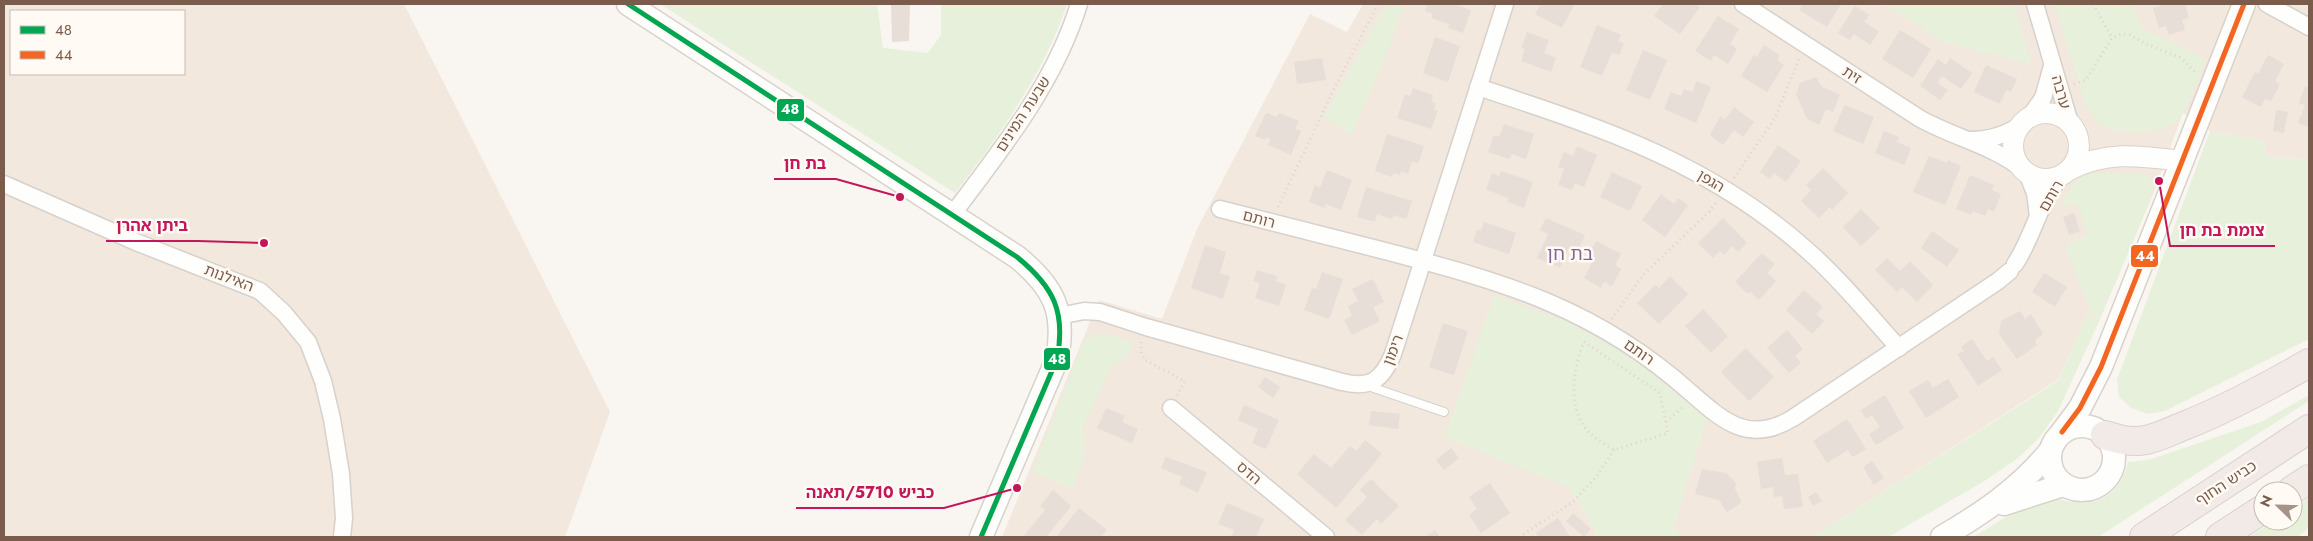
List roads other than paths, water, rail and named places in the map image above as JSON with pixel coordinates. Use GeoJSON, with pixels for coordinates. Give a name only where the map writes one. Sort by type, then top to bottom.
{"type":"FeatureCollection","features":[{"type":"Feature","properties":{"kind":"highway"},"geometry":{"type":"LineString","coordinates":[[2103,433],[2120,440],[2147,440],[2248,397],[2309,363]]}},
{"type":"Feature","properties":{"kind":"highway","name":"כביש החוף"},"geometry":{"type":"LineString","coordinates":[[2144,537],[2309,429]]}},
{"type":"Feature","properties":{"kind":"highway"},"geometry":{"type":"LineString","coordinates":[[2220,537],[2253,516]]}},
{"type":"Feature","properties":{"kind":"main road"},"geometry":{"type":"LineString","coordinates":[[628,4],[952,215],[1032,270],[1053,296],[1059,316],[1060,342],[1050,377],[981,537]]}},
{"type":"Feature","properties":{"kind":"main road"},"geometry":{"type":"LineString","coordinates":[[1942,537],[1974,518],[2017,486],[2056,442],[2080,408],[2101,367],[2244,4]]}},
{"type":"Feature","properties":{"kind":"main road"},"geometry":{"type":"LineString","coordinates":[[2101,367],[2095,410],[2103,433],[2112,446],[2114,458],[2112,471],[2104,481],[2088,490],[2075,490],[2063,484],[2052,470],[2056,442],[2078,425],[2090,426],[2103,433]]}},
{"type":"Feature","properties":{"kind":"main road"},"geometry":{"type":"LineString","coordinates":[[1974,518],[2017,499],[2063,484]]}},
{"type":"Feature","properties":{"kind":"street","name":"שבעת המינים"},"geometry":{"type":"LineString","coordinates":[[952,215],[1032,103],[1064,43],[1079,4]]}},
{"type":"Feature","properties":{"kind":"street","name":"רימון"},"geometry":{"type":"LineString","coordinates":[[1365,384],[1378,378],[1388,364],[1505,4]]}},
{"type":"Feature","properties":{"kind":"street","name":"ערבה"},"geometry":{"type":"LineString","coordinates":[[2035,4],[2072,127]]}},
{"type":"Feature","properties":{"kind":"street"},"geometry":{"type":"LineString","coordinates":[[2267,4],[2309,27]]}},
{"type":"Feature","properties":{"kind":"street","name":"זית"},"geometry":{"type":"LineString","coordinates":[[1752,6],[1910,113],[1964,140],[2006,158],[2025,171]]}},
{"type":"Feature","properties":{"kind":"street","name":"ערבה"},"geometry":{"type":"LineString","coordinates":[[2026,121],[2036,111],[2046,91],[2052,61]]}},
{"type":"Feature","properties":{"kind":"street","name":"הגפן"},"geometry":{"type":"LineString","coordinates":[[1478,87],[1630,140],[1677,162],[1723,187],[1781,228],[1808,251],[1834,275],[1899,348]]}},
{"type":"Feature","properties":{"kind":"street"},"geometry":{"type":"LineString","coordinates":[[1964,140],[1998,136],[2012,131],[2026,121],[2046,113],[2059,116],[2096,143],[2130,155],[2182,161]]}},
{"type":"Feature","properties":{"kind":"street"},"geometry":{"type":"LineString","coordinates":[[2026,121],[2016,133],[2013,146],[2016,159],[2025,171],[2046,179],[2097,159],[2130,155]]}},
{"type":"Feature","properties":{"kind":"street"},"geometry":{"type":"LineString","coordinates":[[2067,172],[2078,153],[2078,140],[2072,127]]}},
{"type":"Feature","properties":{"kind":"street","name":"רותם"},"geometry":{"type":"LineString","coordinates":[[2025,171],[2036,193],[2038,218]]}},
{"type":"Feature","properties":{"kind":"street","name":"רותם"},"geometry":{"type":"LineString","coordinates":[[1220,209],[1492,280],[1560,306],[1622,340],[1650,359],[1715,414],[1736,426],[1758,431],[1769,430],[1792,418],[1998,281],[2013,267],[2051,190],[2067,172]]}},
{"type":"Feature","properties":{"kind":"street","name":"האילנות"},"geometry":{"type":"LineString","coordinates":[[4,184],[136,242],[260,290],[284,313],[308,342],[323,381],[332,419],[341,474],[344,518],[342,537]]}},
{"type":"Feature","properties":{"kind":"street"},"geometry":{"type":"LineString","coordinates":[[1059,316],[1092,311],[1342,382],[1365,384]]}},
{"type":"Feature","properties":{"kind":"street","name":"הדס"},"geometry":{"type":"LineString","coordinates":[[1171,408],[1326,537]]}},
{"type":"Feature","properties":{"kind":"lane"},"geometry":{"type":"LineString","coordinates":[[1365,384],[1444,412]]}},
{"type":"Feature","properties":{"kind":"place","name":"צומת בת חן"},"geometry":{"type":"Point","coordinates":[2159,181]}},
{"type":"Feature","properties":{"kind":"place","name":"בת חן"},"geometry":{"type":"Point","coordinates":[900,197]}},
{"type":"Feature","properties":{"kind":"place","name":"ביתן אהרן"},"geometry":{"type":"Point","coordinates":[264,243]}},
{"type":"Feature","properties":{"kind":"place","name":"כביש 5710/תאנה"},"geometry":{"type":"Point","coordinates":[1017,488]}},
{"type":"Feature","properties":{"kind":"district","name":"בת חן"},"geometry":{"type":"Point","coordinates":[1570,254]}}]}
